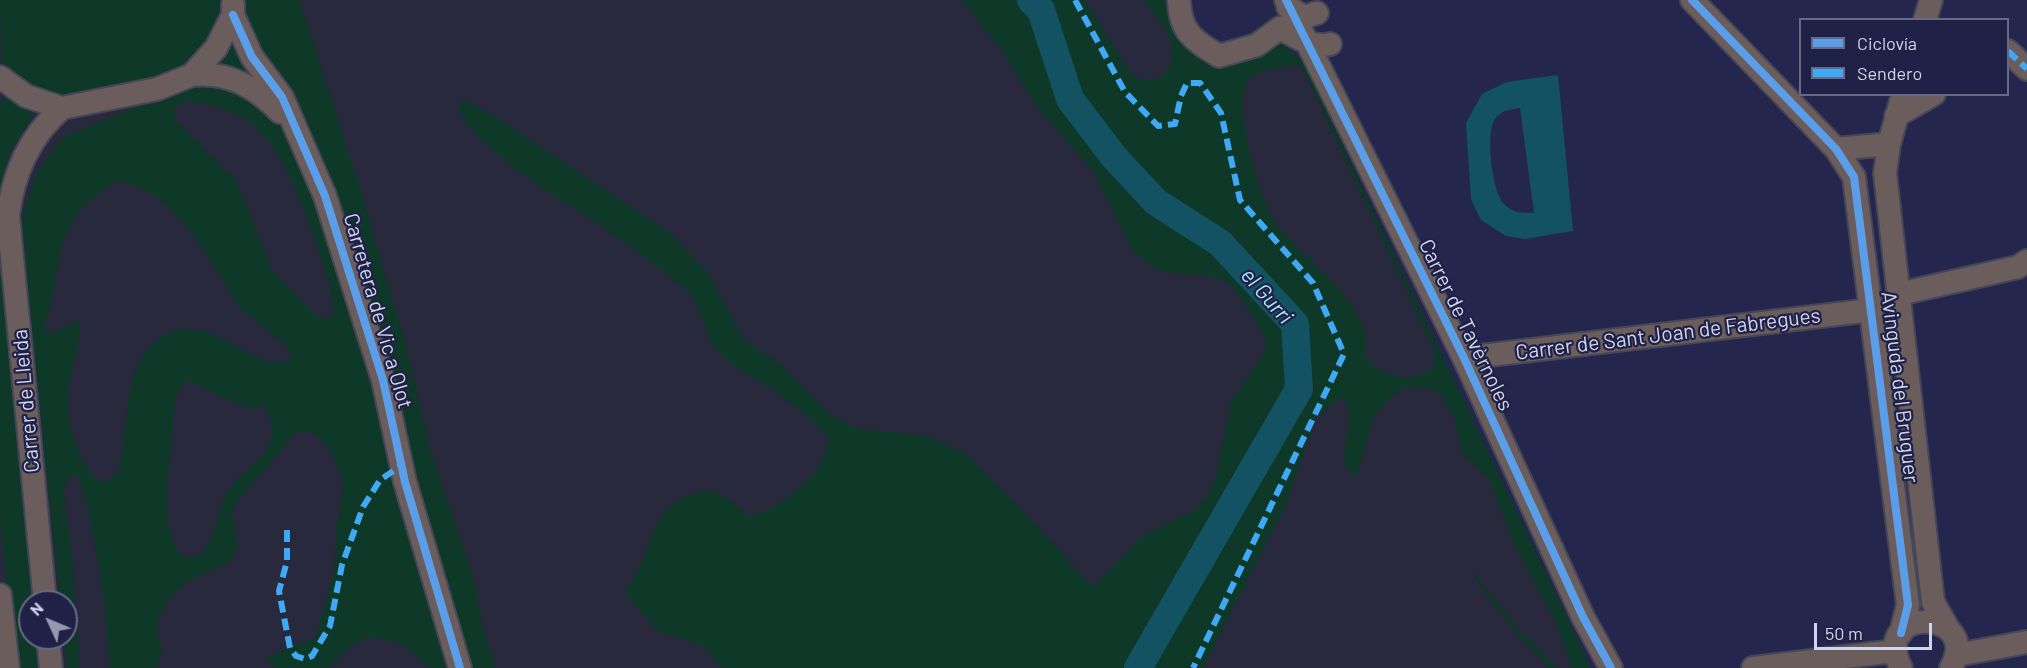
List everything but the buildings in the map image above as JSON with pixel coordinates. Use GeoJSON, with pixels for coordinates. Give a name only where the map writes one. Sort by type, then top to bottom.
{"type":"FeatureCollection","features":[{"type":"Feature","properties":{"kind":"street"},"geometry":{"type":"LineString","coordinates":[[1179,0],[1179,18],[1194,41],[1219,56],[1257,45],[1280,28],[1287,3],[1304,17],[1317,14]]}},
{"type":"Feature","properties":{"kind":"street","name":"Avinguda del Bruguer"},"geometry":{"type":"LineString","coordinates":[[1692,0],[1836,149],[1854,177],[1908,605],[1899,651]]}},
{"type":"Feature","properties":{"kind":"street"},"geometry":{"type":"LineString","coordinates":[[1926,18],[1931,0]]}},
{"type":"Feature","properties":{"kind":"street","name":"Carrer de Tavèrnoles"},"geometry":{"type":"LineString","coordinates":[[1287,3],[1464,358],[1583,617],[1611,668]]}},
{"type":"Feature","properties":{"kind":"street"},"geometry":{"type":"LineString","coordinates":[[0,77],[26,96],[62,108],[157,89],[192,75],[216,48],[233,7]]}},
{"type":"Feature","properties":{"kind":"street","name":"Carretera de Vic a Olot"},"geometry":{"type":"LineString","coordinates":[[233,7],[252,57],[282,97],[325,196],[383,380],[405,482],[460,668]]}},
{"type":"Feature","properties":{"kind":"street"},"geometry":{"type":"LineString","coordinates":[[1280,28],[1306,42],[1322,46],[1330,44]]}},
{"type":"Feature","properties":{"kind":"street"},"geometry":{"type":"LineString","coordinates":[[2009,53],[2027,69]]}},
{"type":"Feature","properties":{"kind":"street","name":"Carretera de Vic a Olot"},"geometry":{"type":"LineString","coordinates":[[192,75],[208,73],[246,83],[266,98],[299,134]]}},
{"type":"Feature","properties":{"kind":"street","name":"Avinguda del Bruguer"},"geometry":{"type":"LineString","coordinates":[[1902,96],[1889,144],[1885,173],[1933,602],[1956,646],[1954,662]]}},
{"type":"Feature","properties":{"kind":"street"},"geometry":{"type":"LineString","coordinates":[[1896,116],[1931,96]]}},
{"type":"Feature","properties":{"kind":"street","name":"Carrer de Lleida"},"geometry":{"type":"LineString","coordinates":[[44,590],[8,214],[12,186],[23,156],[46,122],[62,108]]}},
{"type":"Feature","properties":{"kind":"street"},"geometry":{"type":"LineString","coordinates":[[1836,149],[1889,144]]}},
{"type":"Feature","properties":{"kind":"street"},"geometry":{"type":"LineString","coordinates":[[1899,294],[2018,267],[2027,261]]}},
{"type":"Feature","properties":{"kind":"street","name":"Carrer de Sant Joan de Fabregues"},"geometry":{"type":"LineString","coordinates":[[1464,358],[1872,309]]}},
{"type":"Feature","properties":{"kind":"street"},"geometry":{"type":"LineString","coordinates":[[0,595],[8,668]]}},
{"type":"Feature","properties":{"kind":"street"},"geometry":{"type":"LineString","coordinates":[[1753,668],[1899,651],[1915,622],[1924,620],[1941,624],[1948,630]]}},
{"type":"Feature","properties":{"kind":"street"},"geometry":{"type":"LineString","coordinates":[[1954,662],[2027,642]]}},
{"type":"Feature","properties":{"kind":"street"},"geometry":{"type":"LineString","coordinates":[[49,650],[51,668]]}},
{"type":"Feature","properties":{"kind":"shaded area"},"geometry":{"type":"Polygon","coordinates":[[[1171,0],[2027,0],[2027,668],[1591,668],[1317,92],[1306,64],[1221,62],[1171,0]]]}},
{"type":"Feature","properties":{"kind":"green space"},"geometry":{"type":"Polygon","coordinates":[[[0,0],[222,1],[210,36],[175,72],[60,97],[45,92],[2,65],[0,0]]]}},
{"type":"Feature","properties":{"kind":"green space"},"geometry":{"type":"Polygon","coordinates":[[[240,0],[299,0],[359,185],[406,347],[432,457],[474,580],[482,625],[496,668],[430,668],[399,643],[370,637],[352,645],[328,668],[274,668],[266,657],[315,638],[335,568],[336,530],[344,484],[330,450],[314,433],[304,431],[295,434],[234,505],[232,518],[238,545],[232,558],[223,565],[187,582],[163,609],[156,626],[161,656],[156,668],[110,668],[104,598],[87,502],[78,477],[70,475],[65,483],[64,493],[74,590],[59,590],[21,219],[37,173],[63,137],[195,83],[240,0]],[[191,101],[181,103],[174,110],[175,120],[237,181],[271,269],[316,315],[324,319],[333,315],[328,280],[321,257],[283,165],[269,142],[252,125],[243,118],[218,107],[191,101]],[[116,181],[88,202],[71,224],[61,250],[44,329],[53,334],[76,320],[81,327],[69,388],[69,417],[72,433],[83,460],[91,473],[103,483],[118,473],[135,372],[144,354],[156,340],[175,331],[195,330],[216,335],[264,360],[287,362],[292,355],[280,341],[232,298],[200,245],[163,203],[148,192],[116,181]],[[187,380],[182,385],[176,399],[167,504],[172,540],[180,552],[191,559],[200,554],[211,538],[227,492],[268,447],[272,425],[261,405],[253,409],[244,407],[187,380]]]}},
{"type":"Feature","properties":{"kind":"green space"},"geometry":{"type":"Polygon","coordinates":[[[961,0],[1085,0],[1131,74],[1144,79],[1157,79],[1165,73],[1171,64],[1173,54],[1168,35],[1143,0],[1171,0],[1195,51],[1280,41],[1306,64],[1317,92],[1591,668],[1572,668],[1555,620],[1517,551],[1488,478],[1462,453],[1455,421],[1444,399],[1437,392],[1428,388],[1408,387],[1399,391],[1384,404],[1374,418],[1356,478],[1348,470],[1345,460],[1349,416],[1348,406],[1342,397],[1315,419],[1287,503],[1203,668],[722,668],[701,645],[658,631],[624,592],[633,580],[651,538],[666,512],[676,502],[690,495],[707,491],[719,493],[751,516],[764,511],[790,496],[812,475],[821,463],[829,437],[785,399],[737,368],[719,353],[709,338],[692,296],[686,289],[604,228],[544,189],[496,153],[476,135],[463,117],[458,102],[467,101],[493,115],[669,232],[709,274],[742,337],[781,365],[828,412],[854,428],[925,436],[964,452],[1093,587],[1142,536],[1192,511],[1208,497],[1217,472],[1231,401],[1265,352],[1266,341],[1244,302],[1228,282],[1208,276],[1163,272],[1150,265],[1132,250],[1095,174],[1038,108],[1002,51],[961,0]],[[1301,65],[1260,72],[1249,80],[1244,90],[1243,106],[1248,147],[1271,216],[1282,231],[1347,299],[1359,318],[1365,336],[1364,355],[1379,369],[1406,378],[1415,377],[1433,367],[1435,353],[1301,65]]]}},
{"type":"Feature","properties":{"kind":"green space"},"geometry":{"type":"Polygon","coordinates":[[[4,89],[35,112],[9,155],[0,195],[0,109],[4,89]]]}},
{"type":"Feature","properties":{"kind":"green space"},"geometry":{"type":"Polygon","coordinates":[[[0,204],[11,380],[32,590],[18,590],[18,650],[38,650],[40,668],[14,668],[0,516],[0,204]]]}},
{"type":"Feature","properties":{"kind":"green space"},"geometry":{"type":"Polygon","coordinates":[[[1469,568],[1521,631],[1558,668],[1550,668],[1517,633],[1496,608],[1469,568]]]}},
{"type":"Feature","properties":{"kind":"green space"},"geometry":{"type":"Polygon","coordinates":[[[78,641],[80,668],[67,668],[65,650],[78,650],[78,641]]]}},
{"type":"Feature","properties":{"kind":"water"},"geometry":{"type":"Polygon","coordinates":[[[1558,75],[1573,231],[1525,239],[1506,236],[1481,220],[1471,199],[1466,123],[1482,94],[1507,82],[1558,75]],[[1520,108],[1503,112],[1495,119],[1490,136],[1491,162],[1496,188],[1504,204],[1514,211],[1534,213],[1520,108]]]}},
{"type":"Feature","properties":{"kind":"waterway","name":"el Gurri"},"geometry":{"type":"LineString","coordinates":[[1031,0],[1041,10],[1070,99],[1114,157],[1156,202],[1220,243],[1295,324],[1299,389],[1138,668]]}},
{"type":"Feature","properties":{"kind":"marked path"},"geometry":{"type":"LineString","coordinates":[[1075,0],[1125,92],[1158,126],[1175,124],[1181,96],[1187,83],[1200,83],[1221,113],[1240,200],[1313,283],[1344,354],[1193,668]]}},
{"type":"Feature","properties":{"kind":"marked path"},"geometry":{"type":"LineString","coordinates":[[2009,52],[2027,69]]}},
{"type":"Feature","properties":{"kind":"marked path"},"geometry":{"type":"LineString","coordinates":[[287,530],[287,561],[279,591],[290,648],[296,656],[305,659],[312,656],[330,626],[342,565],[363,507],[380,480],[402,465]]}},
{"type":"Feature","properties":{"kind":"cycle path"},"geometry":{"type":"LineString","coordinates":[[1286,0],[1464,358],[1583,617],[1611,668]]}},
{"type":"Feature","properties":{"kind":"cycle path"},"geometry":{"type":"LineString","coordinates":[[1692,0],[1836,149],[1854,177],[1908,605],[1901,633]]}},
{"type":"Feature","properties":{"kind":"cycle path"},"geometry":{"type":"LineString","coordinates":[[233,15],[252,57],[282,97],[325,196],[383,380],[405,482],[460,668]]}}]}
